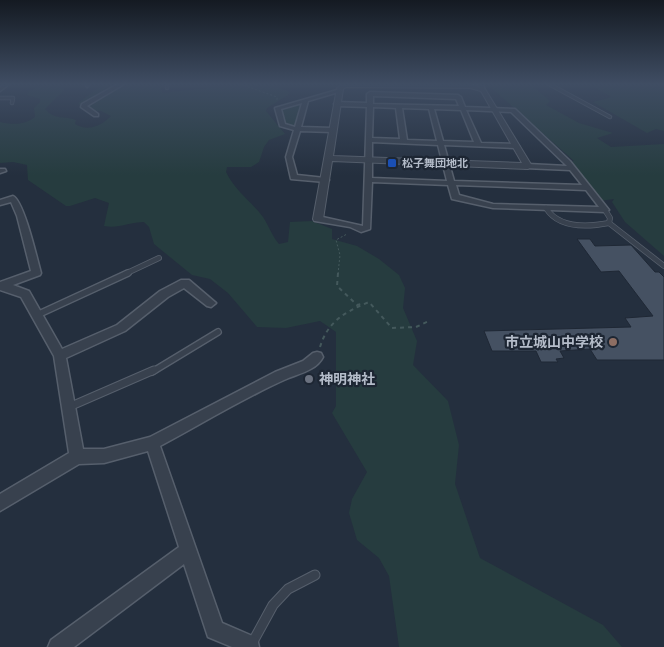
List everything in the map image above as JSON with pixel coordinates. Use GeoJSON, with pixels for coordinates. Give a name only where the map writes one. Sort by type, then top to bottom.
{"type":"FeatureCollection","features":[{"type":"Feature","properties":{"kind":"street"},"geometry":{"type":"LineString","coordinates":[[279,114],[282,125],[297,129],[332,130]]}},
{"type":"Feature","properties":{"kind":"street"},"geometry":{"type":"LineString","coordinates":[[302,114],[289,157],[294,177],[325,180]]}},
{"type":"Feature","properties":{"kind":"street"},"geometry":{"type":"LineString","coordinates":[[335,114],[318,219],[352,225],[361,229],[367,227],[369,114]]}},
{"type":"Feature","properties":{"kind":"street"},"geometry":{"type":"LineString","coordinates":[[400,114],[404,142]]}},
{"type":"Feature","properties":{"kind":"street"},"geometry":{"type":"LineString","coordinates":[[433,114],[456,196],[460,199],[493,206],[605,210]]}},
{"type":"Feature","properties":{"kind":"street"},"geometry":{"type":"LineString","coordinates":[[466,114],[478,144]]}},
{"type":"Feature","properties":{"kind":"street"},"geometry":{"type":"LineString","coordinates":[[499,114],[528,166]]}},
{"type":"Feature","properties":{"kind":"street"},"geometry":{"type":"LineString","coordinates":[[517,114],[573,168],[605,210]]}},
{"type":"Feature","properties":{"kind":"street"},"geometry":{"type":"LineString","coordinates":[[368,140],[516,146]]}},
{"type":"Feature","properties":{"kind":"street"},"geometry":{"type":"LineString","coordinates":[[328,158],[573,168]]}},
{"type":"Feature","properties":{"kind":"street"},"geometry":{"type":"LineString","coordinates":[[367,180],[589,188]]}},
{"type":"Feature","properties":{"kind":"street"},"geometry":{"type":"LineString","coordinates":[[0,202],[13,198],[36,273],[1,285]]}},
{"type":"Feature","properties":{"kind":"street"},"geometry":{"type":"LineString","coordinates":[[60,356],[121,328],[164,294],[185,282],[211,303]]}},
{"type":"Feature","properties":{"kind":"street"},"geometry":{"type":"LineString","coordinates":[[1,285],[25,294],[60,356],[76,457]]}},
{"type":"Feature","properties":{"kind":"street"},"geometry":{"type":"LineString","coordinates":[[0,503],[76,457],[104,456],[152,442],[279,376],[307,365],[317,357]]}},
{"type":"Feature","properties":{"kind":"street"},"geometry":{"type":"LineString","coordinates":[[152,442],[215,630],[250,646]]}},
{"type":"Feature","properties":{"kind":"street"},"geometry":{"type":"LineString","coordinates":[[58,647],[188,551]]}},
{"type":"Feature","properties":{"kind":"lane"},"geometry":{"type":"LineString","coordinates":[[605,114],[610,117]]}},
{"type":"Feature","properties":{"kind":"lane"},"geometry":{"type":"LineString","coordinates":[[546,208],[552,217],[566,223],[610,223],[664,266]]}},
{"type":"Feature","properties":{"kind":"lane"},"geometry":{"type":"LineString","coordinates":[[605,210],[610,218],[610,223]]}},
{"type":"Feature","properties":{"kind":"lane"},"geometry":{"type":"LineString","coordinates":[[37,315],[159,258]]}},
{"type":"Feature","properties":{"kind":"lane"},"geometry":{"type":"LineString","coordinates":[[68,407],[148,374],[218,332]]}},
{"type":"Feature","properties":{"kind":"lane"},"geometry":{"type":"LineString","coordinates":[[250,646],[274,605],[288,589],[315,574]]}},
{"type":"Feature","properties":{"kind":"path"},"geometry":{"type":"LineString","coordinates":[[340,236],[336,240],[340,255],[337,286],[357,305],[369,302]]}},
{"type":"Feature","properties":{"kind":"path"},"geometry":{"type":"LineString","coordinates":[[369,302],[392,328],[416,327],[429,321]]}},
{"type":"Feature","properties":{"kind":"path"},"geometry":{"type":"LineString","coordinates":[[322,338],[338,315],[369,302]]}},
{"type":"Feature","properties":{"kind":"green space"},"geometry":{"type":"Polygon","coordinates":[[[35,114],[51,114],[76,120],[75,124],[89,128],[103,123],[111,116],[107,114],[269,114],[285,134],[269,140],[264,147],[259,162],[251,167],[227,167],[226,172],[238,190],[263,217],[279,244],[288,242],[290,222],[312,221],[332,229],[332,239],[357,246],[379,259],[399,275],[405,288],[403,308],[417,341],[413,365],[448,401],[459,445],[455,484],[480,558],[603,625],[622,647],[399,647],[389,576],[379,558],[357,540],[349,513],[352,499],[367,472],[332,413],[336,406],[336,332],[320,321],[286,328],[257,327],[228,293],[210,279],[192,275],[154,244],[149,227],[144,222],[114,227],[104,226],[109,203],[95,198],[66,206],[28,180],[27,165],[13,162],[0,163],[0,122],[18,124],[27,122],[35,117],[35,114]]]}},
{"type":"Feature","properties":{"kind":"green space"},"geometry":{"type":"Polygon","coordinates":[[[279,114],[302,114],[297,129],[282,125],[279,114]]]}},
{"type":"Feature","properties":{"kind":"green space"},"geometry":{"type":"Polygon","coordinates":[[[521,114],[563,114],[579,123],[613,133],[597,138],[611,147],[664,144],[664,256],[625,222],[612,202],[614,199],[599,201],[568,162],[574,161],[521,114]]]}},
{"type":"Feature","properties":{"kind":"green space"},"geometry":{"type":"Polygon","coordinates":[[[614,114],[664,114],[664,131],[656,129],[647,133],[614,114]]]}},
{"type":"Feature","properties":{"kind":"building"},"geometry":{"type":"Polygon","coordinates":[[[577,239],[590,239],[595,246],[631,245],[655,272],[659,272],[664,277],[664,360],[597,360],[590,349],[560,351],[564,358],[556,359],[558,362],[541,362],[536,351],[492,351],[484,331],[631,327],[625,318],[653,316],[619,271],[601,272],[577,239]]]}},
{"type":"Feature","properties":{"kind":"place","name":"松子舞団地北"},"geometry":{"type":"Point","coordinates":[392,163]}},
{"type":"Feature","properties":{"kind":"place","name":"市立城山中学校"},"geometry":{"type":"Point","coordinates":[613,342]}},
{"type":"Feature","properties":{"kind":"place","name":"神明神社"},"geometry":{"type":"Point","coordinates":[309,379]}}]}
